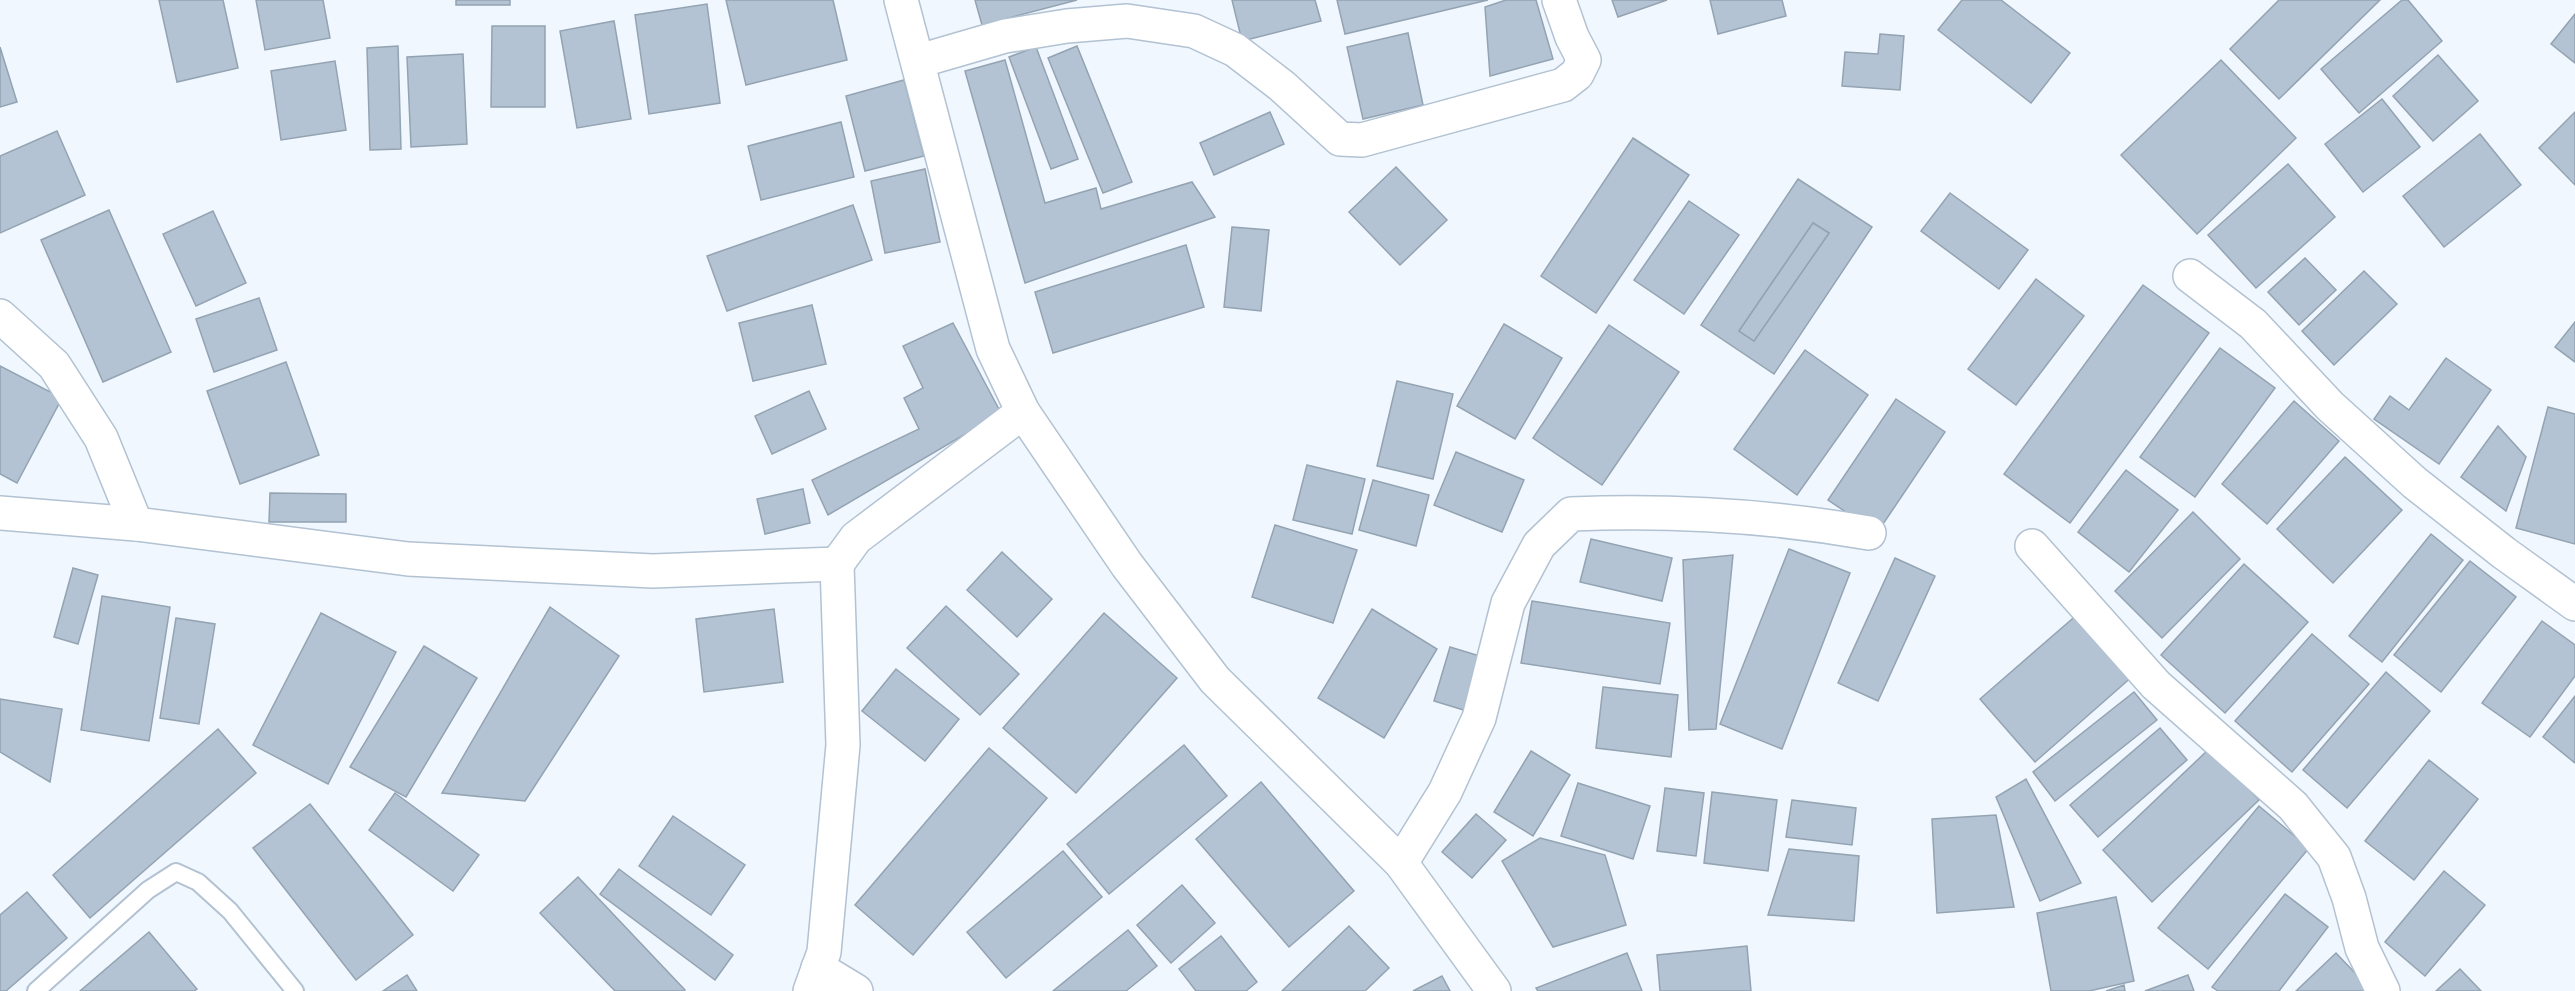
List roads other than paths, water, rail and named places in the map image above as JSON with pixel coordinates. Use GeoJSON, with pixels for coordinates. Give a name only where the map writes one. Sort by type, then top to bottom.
{"type":"FeatureCollection","features":[{"type":"Feature","properties":{"kind":"street"},"geometry":{"type":"LineString","coordinates":[[901,0],[919,61],[993,349],[1023,412],[1127,565],[1215,680],[1401,863],[1494,991]]}},
{"type":"Feature","properties":{"kind":"street"},"geometry":{"type":"LineString","coordinates":[[919,61],[1005,36],[1067,26],[1127,21],[1194,31],[1235,50],[1282,86],[1340,139],[1362,140],[1563,85],[1577,74],[1584,60],[1572,37],[1559,0]]}},
{"type":"Feature","properties":{"kind":"street"},"geometry":{"type":"LineString","coordinates":[[2190,276],[2253,324],[2330,406],[2415,483],[2504,553],[2575,604]]}},
{"type":"Feature","properties":{"kind":"street"},"geometry":{"type":"LineString","coordinates":[[0,316],[54,365],[101,438],[136,524]]}},
{"type":"Feature","properties":{"kind":"street"},"geometry":{"type":"LineString","coordinates":[[856,991],[814,980],[824,952],[843,745],[837,564],[856,538],[1023,412]]}},
{"type":"Feature","properties":{"kind":"street"},"geometry":{"type":"LineString","coordinates":[[1401,863],[1445,792],[1479,718],[1508,603],[1539,545],[1570,514],[1620,512],[1804,522],[1869,533]]}},
{"type":"Feature","properties":{"kind":"street"},"geometry":{"type":"LineString","coordinates":[[0,513],[136,524],[408,559],[653,571],[837,564]]}},
{"type":"Feature","properties":{"kind":"street"},"geometry":{"type":"LineString","coordinates":[[2032,546],[2156,685],[2293,806],[2334,857],[2349,898],[2362,948],[2383,991]]}},
{"type":"Feature","properties":{"kind":"lane"},"geometry":{"type":"LineString","coordinates":[[36,991],[148,890],[176,872],[198,882],[230,911],[294,991]]}}]}
